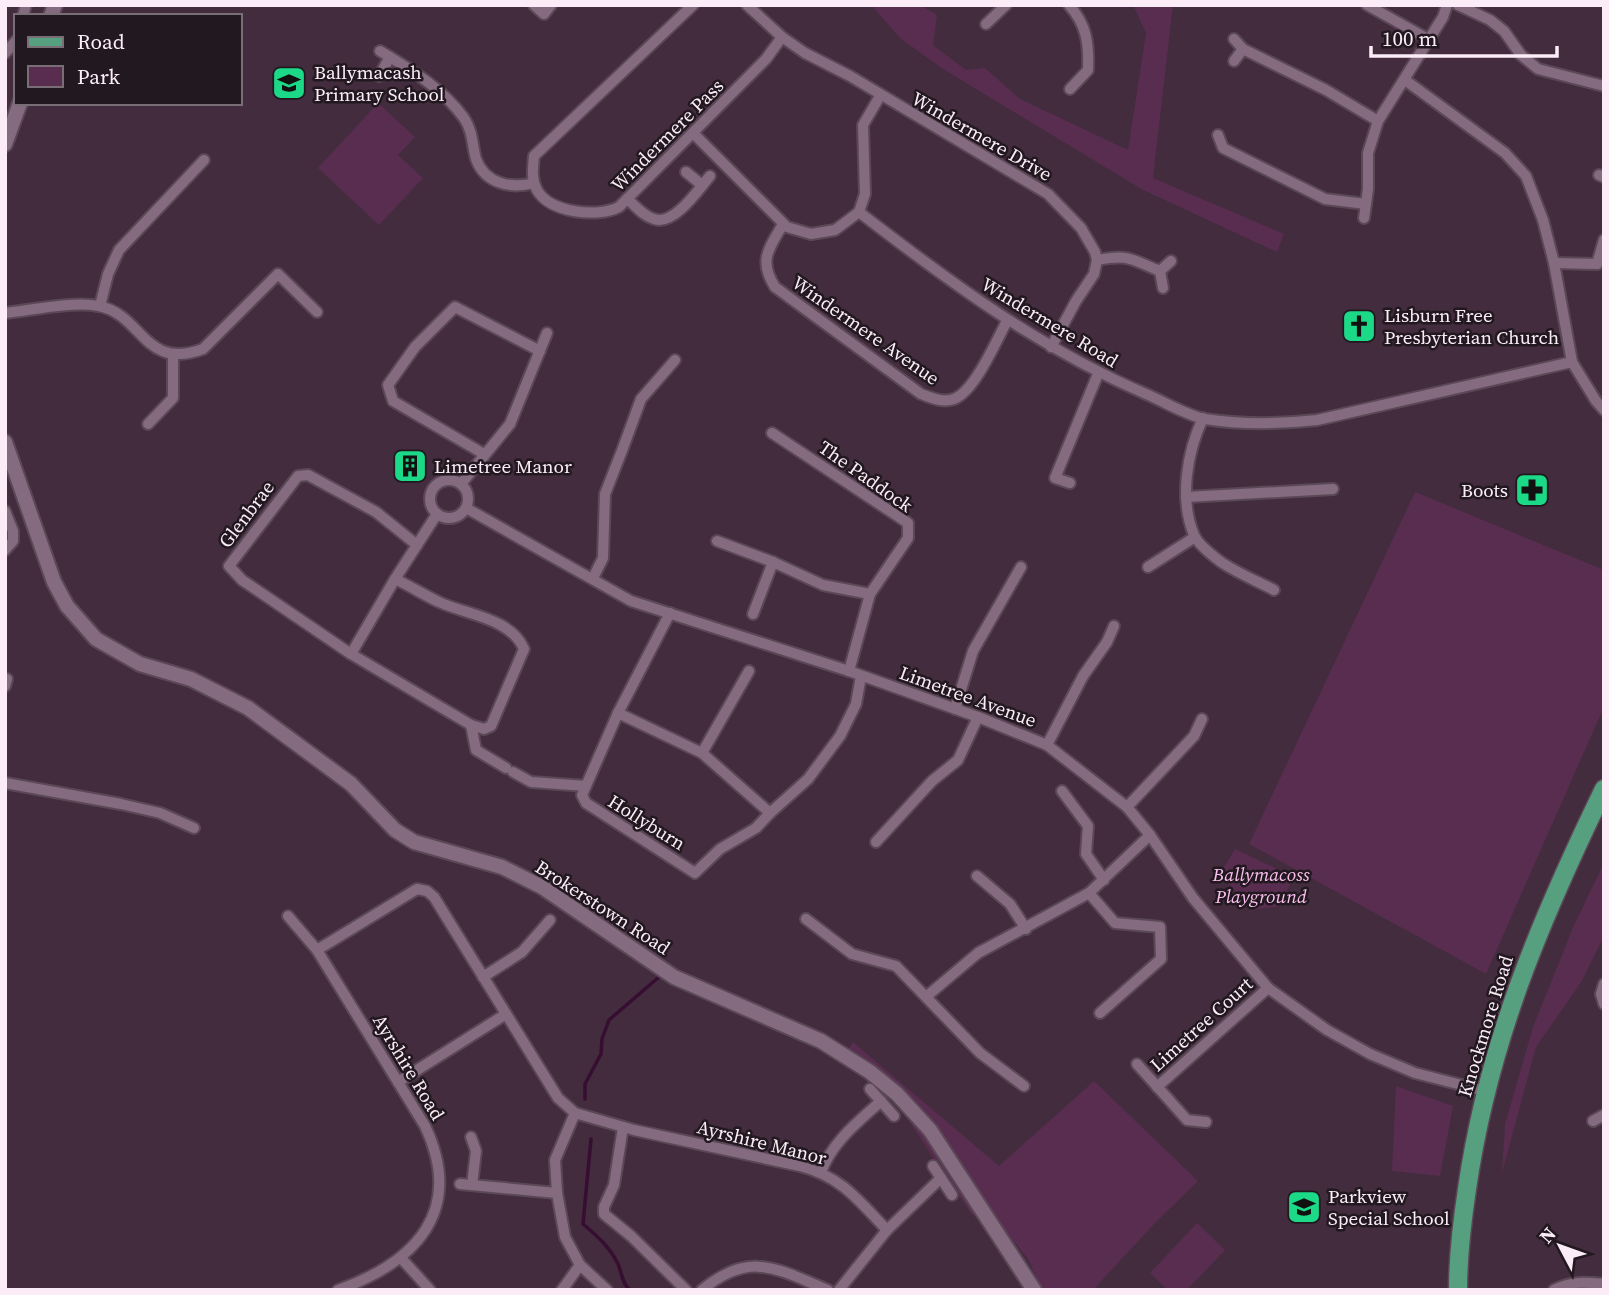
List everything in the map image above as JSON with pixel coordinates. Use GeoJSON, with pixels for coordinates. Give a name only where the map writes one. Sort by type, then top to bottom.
{"type":"FeatureCollection","features":[{"type":"Feature","properties":{"kind":"main road","name":"Knockmore Road"},"geometry":{"type":"LineString","coordinates":[[1458,1290],[1472,1157],[1485,1091],[1501,1032],[1539,928],[1603,795]]}},
{"type":"Feature","properties":{"kind":"street"},"geometry":{"type":"LineString","coordinates":[[534,5],[544,14],[551,5]]}},
{"type":"Feature","properties":{"kind":"street"},"geometry":{"type":"LineString","coordinates":[[379,76],[385,54],[433,85],[465,120],[474,140],[475,157],[480,169],[493,181],[509,185],[533,178],[534,156],[694,5]]}},
{"type":"Feature","properties":{"kind":"street","name":"Windermere Drive"},"geometry":{"type":"LineString","coordinates":[[747,5],[782,37],[1048,194],[1081,228],[1097,260]]}},
{"type":"Feature","properties":{"kind":"street"},"geometry":{"type":"LineString","coordinates":[[986,24],[1006,5]]}},
{"type":"Feature","properties":{"kind":"street"},"geometry":{"type":"LineString","coordinates":[[1069,5],[1079,17],[1089,43],[1088,70],[1070,89]]}},
{"type":"Feature","properties":{"kind":"street"},"geometry":{"type":"LineString","coordinates":[[1367,5],[1428,39]]}},
{"type":"Feature","properties":{"kind":"street"},"geometry":{"type":"LineString","coordinates":[[1364,218],[1368,152],[1378,121],[1443,17],[1447,5]]}},
{"type":"Feature","properties":{"kind":"street"},"geometry":{"type":"LineString","coordinates":[[1458,5],[1490,20],[1504,31],[1521,55],[1538,69],[1604,86]]}},
{"type":"Feature","properties":{"kind":"street","name":"Windermere Pass"},"geometry":{"type":"LineString","coordinates":[[533,178],[542,198],[556,206],[607,213],[620,207],[766,60],[782,37]]}},
{"type":"Feature","properties":{"kind":"street"},"geometry":{"type":"LineString","coordinates":[[1234,39],[1243,48],[1326,90],[1378,121]]}},
{"type":"Feature","properties":{"kind":"street"},"geometry":{"type":"LineString","coordinates":[[1234,61],[1243,48]]}},
{"type":"Feature","properties":{"kind":"street"},"geometry":{"type":"LineString","coordinates":[[1405,80],[1497,146],[1526,176],[1543,220],[1554,263],[1572,362],[1604,410]]}},
{"type":"Feature","properties":{"kind":"street"},"geometry":{"type":"LineString","coordinates":[[693,133],[787,227],[811,234],[835,230],[859,212],[865,194],[863,125],[880,96]]}},
{"type":"Feature","properties":{"kind":"street"},"geometry":{"type":"LineString","coordinates":[[5,144],[19,105]]}},
{"type":"Feature","properties":{"kind":"street"},"geometry":{"type":"LineString","coordinates":[[1218,135],[1219,151],[1325,199],[1366,204]]}},
{"type":"Feature","properties":{"kind":"street"},"geometry":{"type":"LineString","coordinates":[[100,306],[108,274],[119,250],[204,160]]}},
{"type":"Feature","properties":{"kind":"street"},"geometry":{"type":"LineString","coordinates":[[687,172],[702,185]]}},
{"type":"Feature","properties":{"kind":"street"},"geometry":{"type":"LineString","coordinates":[[627,199],[645,215],[657,221],[669,219],[710,176]]}},
{"type":"Feature","properties":{"kind":"street","name":"Windermere Road"},"geometry":{"type":"LineString","coordinates":[[859,212],[1007,321],[1098,374],[1203,418],[1276,424],[1317,419],[1572,362]]}},
{"type":"Feature","properties":{"kind":"street","name":"Windermere Avenue"},"geometry":{"type":"LineString","coordinates":[[783,224],[766,257],[766,273],[775,287],[922,394],[940,401],[953,400],[962,394],[971,385],[1007,321]]}},
{"type":"Feature","properties":{"kind":"street"},"geometry":{"type":"LineString","coordinates":[[1554,263],[1597,264],[1604,240]]}},
{"type":"Feature","properties":{"kind":"street"},"geometry":{"type":"LineString","coordinates":[[1051,347],[1094,274],[1097,260],[1120,256],[1160,271]]}},
{"type":"Feature","properties":{"kind":"street"},"geometry":{"type":"LineString","coordinates":[[1160,271],[1171,261]]}},
{"type":"Feature","properties":{"kind":"street"},"geometry":{"type":"LineString","coordinates":[[1160,271],[1163,288]]}},
{"type":"Feature","properties":{"kind":"street"},"geometry":{"type":"LineString","coordinates":[[5,313],[79,305],[100,306],[122,318],[156,347],[173,355],[187,355],[203,349],[278,274],[317,312]]}},
{"type":"Feature","properties":{"kind":"street"},"geometry":{"type":"LineString","coordinates":[[484,454],[393,401],[388,385],[415,347],[455,307],[540,351]]}},
{"type":"Feature","properties":{"kind":"street"},"geometry":{"type":"LineString","coordinates":[[461,484],[510,424],[547,333]]}},
{"type":"Feature","properties":{"kind":"street"},"geometry":{"type":"LineString","coordinates":[[148,424],[173,398],[173,355]]}},
{"type":"Feature","properties":{"kind":"street"},"geometry":{"type":"LineString","coordinates":[[593,578],[603,558],[605,494],[622,448],[641,399],[675,360]]}},
{"type":"Feature","properties":{"kind":"street"},"geometry":{"type":"LineString","coordinates":[[1070,483],[1055,478],[1098,374]]}},
{"type":"Feature","properties":{"kind":"street"},"geometry":{"type":"LineString","coordinates":[[1203,418],[1194,438],[1188,464],[1186,497],[1195,537],[1220,562],[1274,590]]}},
{"type":"Feature","properties":{"kind":"street","name":"The Paddock"},"geometry":{"type":"LineString","coordinates":[[772,433],[908,523],[908,538],[870,594],[849,671]]}},
{"type":"Feature","properties":{"kind":"street","name":"Brokerstown Road"},"geometry":{"type":"LineString","coordinates":[[5,443],[54,582],[66,606],[96,639],[140,664],[191,679],[248,708],[351,784],[396,830],[414,842],[502,867],[542,887],[674,977],[821,1041],[870,1072],[897,1094],[930,1130],[1034,1290]]}},
{"type":"Feature","properties":{"kind":"street","name":"Glenbrae"},"geometry":{"type":"LineString","coordinates":[[417,545],[376,512],[308,475],[298,476],[229,566],[242,580],[351,654],[471,725]]}},
{"type":"Feature","properties":{"kind":"street"},"geometry":{"type":"LineString","coordinates":[[444,480],[461,484],[468,495],[466,508],[453,517],[437,514],[431,504],[434,487],[444,480]]}},
{"type":"Feature","properties":{"kind":"street"},"geometry":{"type":"LineString","coordinates":[[1186,497],[1333,489]]}},
{"type":"Feature","properties":{"kind":"street","name":"Limetree Avenue"},"geometry":{"type":"LineString","coordinates":[[466,508],[631,601],[849,671],[1047,745],[1127,807],[1194,898],[1268,988],[1327,1030],[1370,1054],[1415,1073],[1485,1091]]}},
{"type":"Feature","properties":{"kind":"street"},"geometry":{"type":"LineString","coordinates":[[5,511],[13,531],[13,541],[5,550]]}},
{"type":"Feature","properties":{"kind":"street"},"geometry":{"type":"LineString","coordinates":[[351,654],[437,514]]}},
{"type":"Feature","properties":{"kind":"street"},"geometry":{"type":"LineString","coordinates":[[1148,567],[1195,537]]}},
{"type":"Feature","properties":{"kind":"street"},"geometry":{"type":"LineString","coordinates":[[717,541],[823,585],[870,594]]}},
{"type":"Feature","properties":{"kind":"street"},"geometry":{"type":"LineString","coordinates":[[753,614],[773,562]]}},
{"type":"Feature","properties":{"kind":"street"},"geometry":{"type":"LineString","coordinates":[[955,709],[973,651],[1021,566]]}},
{"type":"Feature","properties":{"kind":"street"},"geometry":{"type":"LineString","coordinates":[[395,579],[441,603],[483,617],[519,637],[524,649],[491,726],[484,729],[471,725]]}},
{"type":"Feature","properties":{"kind":"street","name":"Hollyburn"},"geometry":{"type":"LineString","coordinates":[[670,613],[618,713],[582,795],[586,803],[695,873],[720,849],[756,828],[808,779],[840,736],[856,704],[861,676]]}},
{"type":"Feature","properties":{"kind":"street"},"geometry":{"type":"LineString","coordinates":[[1047,745],[1083,676],[1107,642],[1114,626]]}},
{"type":"Feature","properties":{"kind":"street"},"geometry":{"type":"LineString","coordinates":[[702,753],[749,671]]}},
{"type":"Feature","properties":{"kind":"street"},"geometry":{"type":"LineString","coordinates":[[618,713],[702,753],[770,813]]}},
{"type":"Feature","properties":{"kind":"street"},"geometry":{"type":"LineString","coordinates":[[876,842],[932,781],[958,760],[978,717]]}},
{"type":"Feature","properties":{"kind":"street"},"geometry":{"type":"LineString","coordinates":[[1127,807],[1194,736],[1202,719]]}},
{"type":"Feature","properties":{"kind":"street","name":"Hollyburn"},"geometry":{"type":"LineString","coordinates":[[471,725],[476,750],[531,782],[586,786]]}},
{"type":"Feature","properties":{"kind":"street"},"geometry":{"type":"LineString","coordinates":[[5,783],[121,804],[160,814],[194,828]]}},
{"type":"Feature","properties":{"kind":"street"},"geometry":{"type":"LineString","coordinates":[[1062,791],[1088,826],[1086,854],[1104,880]]}},
{"type":"Feature","properties":{"kind":"street"},"geometry":{"type":"LineString","coordinates":[[926,996],[978,953],[1089,893],[1150,835]]}},
{"type":"Feature","properties":{"kind":"street"},"geometry":{"type":"LineString","coordinates":[[977,877],[1010,904],[1026,929]]}},
{"type":"Feature","properties":{"kind":"street"},"geometry":{"type":"LineString","coordinates":[[317,950],[417,889],[427,891],[434,897],[558,1098],[575,1113],[555,1160],[556,1193],[565,1237],[580,1265],[607,1290]]}},
{"type":"Feature","properties":{"kind":"street"},"geometry":{"type":"LineString","coordinates":[[1089,893],[1115,923],[1160,927],[1161,959],[1100,1013]]}},
{"type":"Feature","properties":{"kind":"street","name":"Ayrshire Road"},"geometry":{"type":"LineString","coordinates":[[288,916],[317,950],[398,1082],[434,1145],[441,1180],[438,1202],[431,1220],[417,1241],[401,1258],[360,1282],[338,1290]]}},
{"type":"Feature","properties":{"kind":"street"},"geometry":{"type":"LineString","coordinates":[[806,919],[852,954],[896,966],[980,1053],[1024,1086]]}},
{"type":"Feature","properties":{"kind":"street"},"geometry":{"type":"LineString","coordinates":[[483,977],[522,952],[550,920]]}},
{"type":"Feature","properties":{"kind":"street"},"geometry":{"type":"LineString","coordinates":[[1604,984],[1601,994],[1604,1004]]}},
{"type":"Feature","properties":{"kind":"street","name":"Limetree Court"},"geometry":{"type":"LineString","coordinates":[[1157,1087],[1268,988]]}},
{"type":"Feature","properties":{"kind":"street"},"geometry":{"type":"LineString","coordinates":[[398,1082],[506,1014]]}},
{"type":"Feature","properties":{"kind":"street","name":"Limetree Court"},"geometry":{"type":"LineString","coordinates":[[1137,1064],[1187,1120],[1206,1122]]}},
{"type":"Feature","properties":{"kind":"street"},"geometry":{"type":"LineString","coordinates":[[870,1089],[894,1116]]}},
{"type":"Feature","properties":{"kind":"street"},"geometry":{"type":"LineString","coordinates":[[821,1172],[828,1153],[881,1101]]}},
{"type":"Feature","properties":{"kind":"street","name":"Ayrshire Manor"},"geometry":{"type":"LineString","coordinates":[[575,1113],[624,1127],[821,1172],[843,1184],[887,1230]]}},
{"type":"Feature","properties":{"kind":"street"},"geometry":{"type":"LineString","coordinates":[[1593,1121],[1604,1115]]}},
{"type":"Feature","properties":{"kind":"street"},"geometry":{"type":"LineString","coordinates":[[624,1127],[614,1185],[604,1207],[604,1214],[631,1236],[686,1290]]}},
{"type":"Feature","properties":{"kind":"street"},"geometry":{"type":"LineString","coordinates":[[471,1137],[476,1151],[472,1185]]}},
{"type":"Feature","properties":{"kind":"street"},"geometry":{"type":"LineString","coordinates":[[933,1166],[952,1195]]}},
{"type":"Feature","properties":{"kind":"street"},"geometry":{"type":"LineString","coordinates":[[839,1290],[887,1230],[941,1178]]}},
{"type":"Feature","properties":{"kind":"street"},"geometry":{"type":"LineString","coordinates":[[460,1184],[556,1193]]}},
{"type":"Feature","properties":{"kind":"street"},"geometry":{"type":"LineString","coordinates":[[401,1258],[430,1290]]}},
{"type":"Feature","properties":{"kind":"street"},"geometry":{"type":"LineString","coordinates":[[562,1290],[580,1265]]}},
{"type":"Feature","properties":{"kind":"street"},"geometry":{"type":"LineString","coordinates":[[702,1290],[720,1275],[740,1267],[761,1266],[828,1290]]}},
{"type":"Feature","properties":{"kind":"street"},"geometry":{"type":"LineString","coordinates":[[1554,1290],[1566,1283],[1582,1281],[1604,1284]]}},
{"type":"Feature","properties":{"kind":"green space"},"geometry":{"type":"Polygon","coordinates":[[[871,5],[920,5],[937,15],[933,45],[966,70],[985,68],[1020,99],[1128,150],[1146,33],[1133,5],[1173,5],[1153,178],[1284,234],[1277,252],[1143,190],[943,69],[901,39],[871,5]]]}},
{"type":"Feature","properties":{"kind":"green space"},"geometry":{"type":"Polygon","coordinates":[[[378,103],[415,137],[398,155],[423,178],[379,225],[318,168],[378,103]]]}},
{"type":"Feature","properties":{"kind":"green space"},"geometry":{"type":"Polygon","coordinates":[[[1415,492],[1604,570],[1604,707],[1486,974],[1249,844],[1415,492]]]}},
{"type":"Feature","properties":{"kind":"green space","name":"Ballymacoss Playground"},"geometry":{"type":"Polygon","coordinates":[[[1235,849],[1294,877],[1279,906],[1253,910],[1220,874],[1235,849]]]}},
{"type":"Feature","properties":{"kind":"green space"},"geometry":{"type":"Polygon","coordinates":[[[1604,863],[1604,936],[1582,981],[1536,1047],[1502,1173],[1505,1124],[1533,1027],[1574,925],[1604,863]]]}},
{"type":"Feature","properties":{"kind":"green space"},"geometry":{"type":"Polygon","coordinates":[[[853,1042],[999,1166],[1094,1081],[1198,1181],[1093,1290],[1042,1290],[1028,1259],[985,1206],[972,1215],[894,1099],[840,1062],[853,1042]]]}},
{"type":"Feature","properties":{"kind":"green space"},"geometry":{"type":"Polygon","coordinates":[[[1396,1086],[1453,1106],[1440,1176],[1392,1171],[1396,1086]]]}},
{"type":"Feature","properties":{"kind":"green space"},"geometry":{"type":"Polygon","coordinates":[[[1197,1223],[1225,1250],[1187,1290],[1168,1290],[1150,1273],[1197,1223]]]}},
{"type":"Feature","properties":{"kind":"waterway"},"geometry":{"type":"LineString","coordinates":[[585,1099],[585,1084],[601,1054],[602,1039],[609,1020],[659,977]]}},
{"type":"Feature","properties":{"kind":"waterway"},"geometry":{"type":"LineString","coordinates":[[591,1139],[583,1224],[611,1252],[625,1285],[630,1290]]}},
{"type":"Feature","properties":{"kind":"place","name":"Ballymacash Primary School"},"geometry":{"type":"Point","coordinates":[289,83]}},
{"type":"Feature","properties":{"kind":"place","name":"Lisburn Free Presbyterian Church"},"geometry":{"type":"Point","coordinates":[1359,326]}},
{"type":"Feature","properties":{"kind":"place","name":"Limetree Manor"},"geometry":{"type":"Point","coordinates":[410,466]}},
{"type":"Feature","properties":{"kind":"place","name":"Boots"},"geometry":{"type":"Point","coordinates":[1532,490]}},
{"type":"Feature","properties":{"kind":"place","name":"Parkview Special School"},"geometry":{"type":"Point","coordinates":[1304,1207]}}]}
